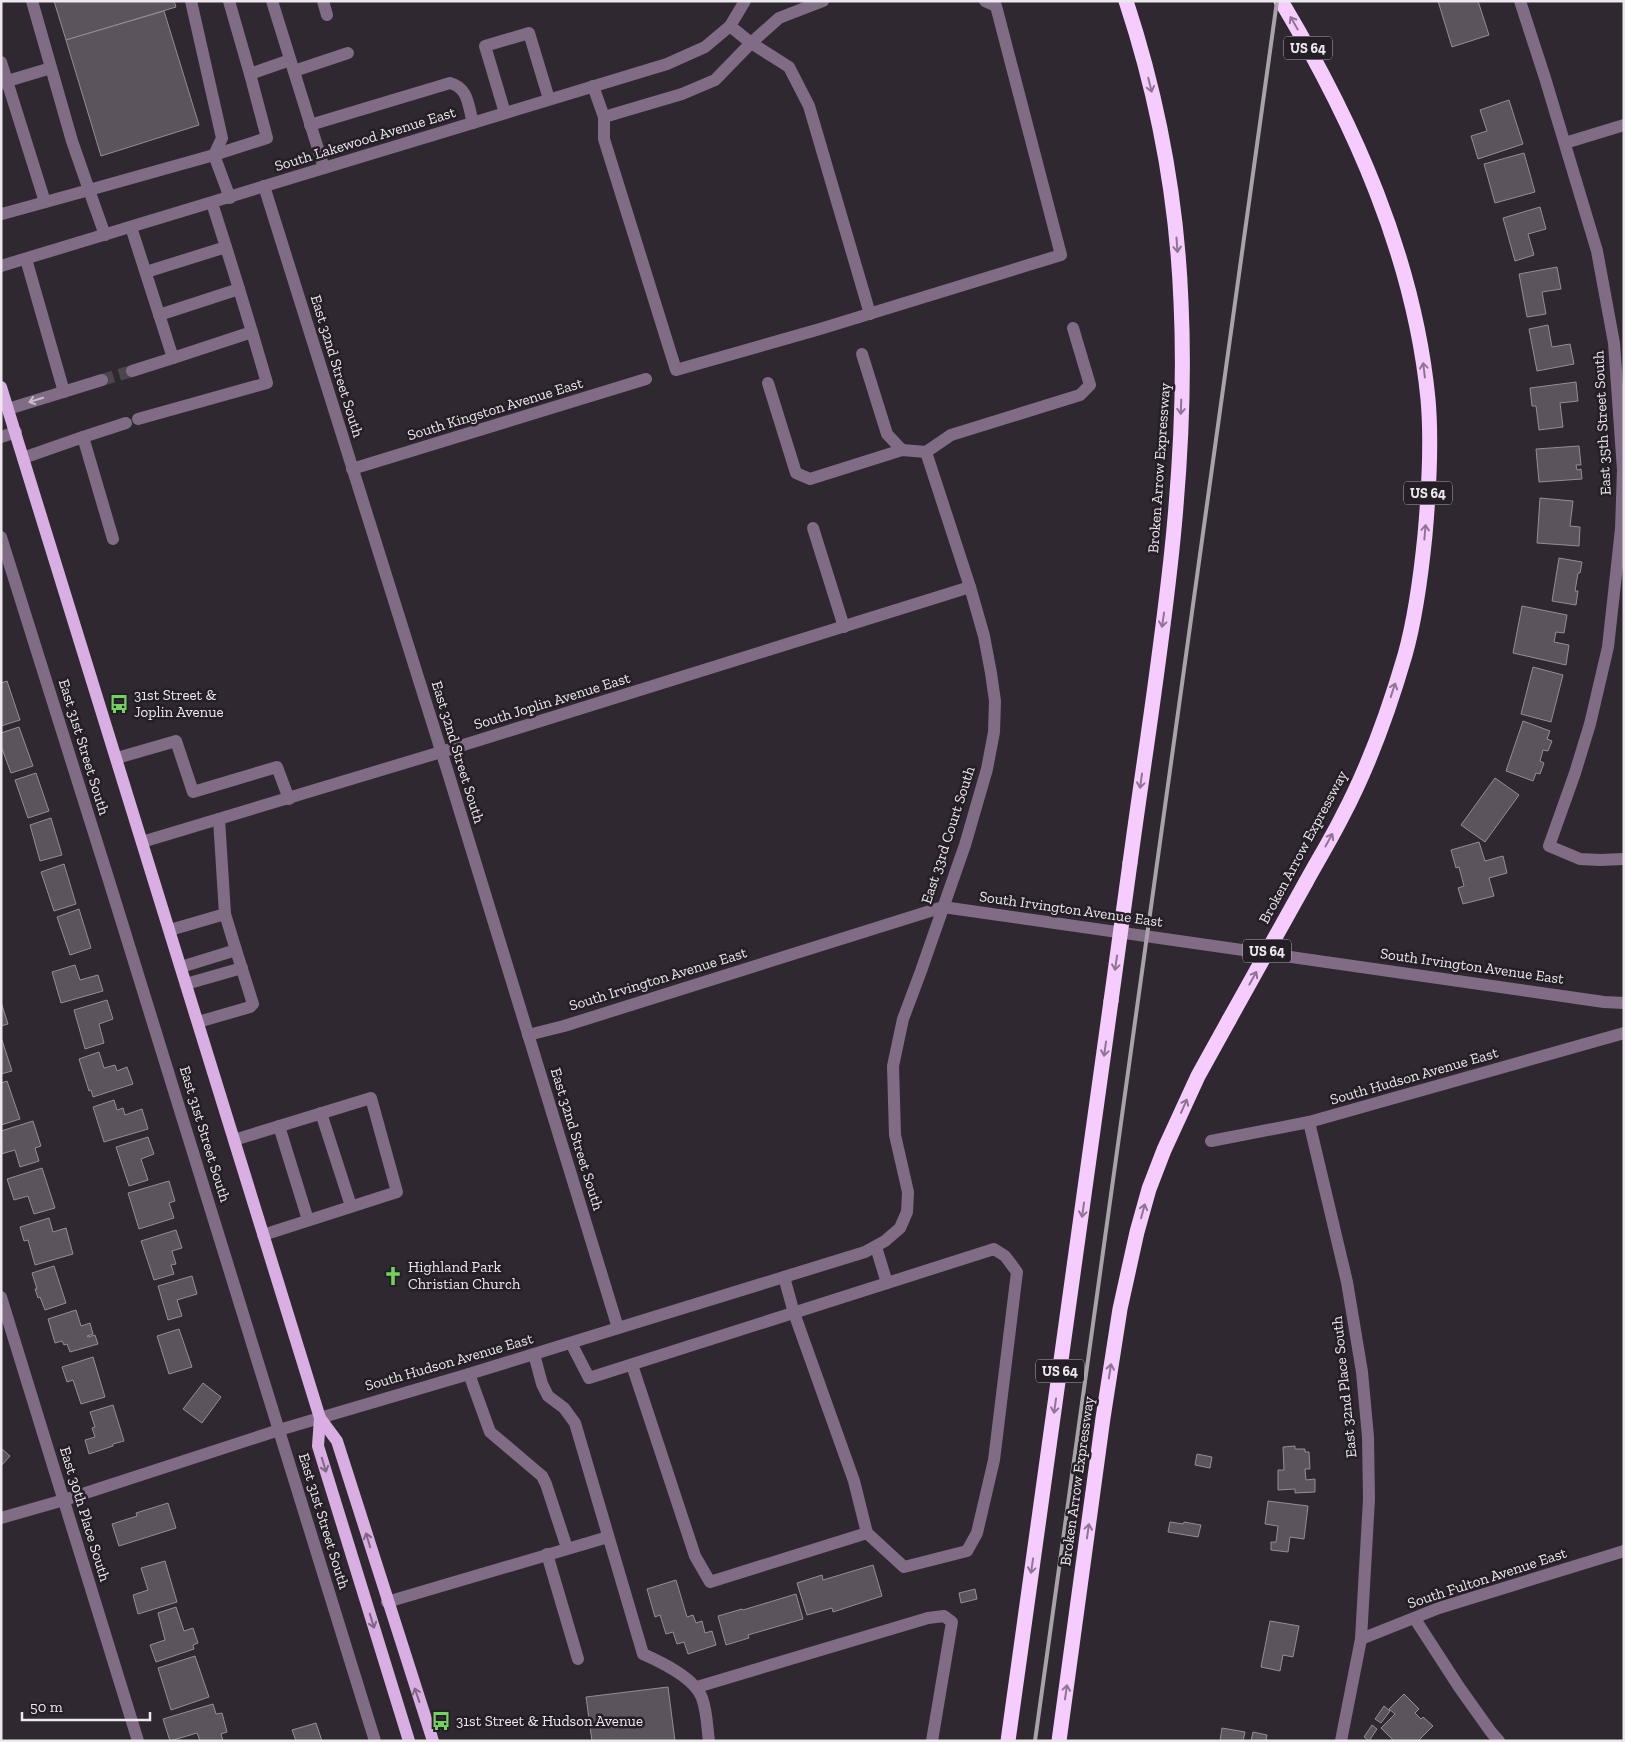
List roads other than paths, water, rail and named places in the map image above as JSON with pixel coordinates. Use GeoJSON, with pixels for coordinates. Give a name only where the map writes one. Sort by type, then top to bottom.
{"type":"FeatureCollection","features":[{"type":"Feature","properties":{"kind":"highway"},"geometry":{"type":"LineString","coordinates":[[1117,1],[1138,37]]}},
{"type":"Feature","properties":{"kind":"highway","name":"Broken Arrow Expressway"},"geometry":{"type":"LineString","coordinates":[[1008,1741],[1170,572],[1179,473],[1182,375],[1181,302],[1176,234],[1167,168],[1155,104],[1138,37],[1126,1]]}},
{"type":"Feature","properties":{"kind":"highway","name":"Broken Arrow Expressway"},"geometry":{"type":"LineString","coordinates":[[1059,1741],[1120,1309],[1137,1232],[1149,1189],[1164,1150],[1198,1076],[1342,816],[1363,771],[1391,698],[1405,654],[1417,598],[1423,553],[1430,446],[1428,400],[1413,308],[1384,210],[1360,152],[1334,96],[1281,1]]}},
{"type":"Feature","properties":{"kind":"main road","name":"East 31st Street South"},"geometry":{"type":"LineString","coordinates":[[1,387],[320,1418],[337,1441],[433,1741]]}},
{"type":"Feature","properties":{"kind":"main road","name":"East 31st Street South"},"geometry":{"type":"LineString","coordinates":[[320,1418],[318,1446],[409,1741]]}},
{"type":"Feature","properties":{"kind":"street"},"geometry":{"type":"LineString","coordinates":[[32,1],[72,141],[105,235]]}},
{"type":"Feature","properties":{"kind":"street"},"geometry":{"type":"LineString","coordinates":[[192,1],[222,138],[214,155],[230,198]]}},
{"type":"Feature","properties":{"kind":"street"},"geometry":{"type":"LineString","coordinates":[[1,213],[214,155],[267,138],[229,1]]}},
{"type":"Feature","properties":{"kind":"street"},"geometry":{"type":"LineString","coordinates":[[272,1],[324,168]]}},
{"type":"Feature","properties":{"kind":"street"},"geometry":{"type":"LineString","coordinates":[[323,1],[327,15]]}},
{"type":"Feature","properties":{"kind":"street"},"geometry":{"type":"LineString","coordinates":[[745,1],[730,26],[788,67],[809,106],[870,314]]}},
{"type":"Feature","properties":{"kind":"street"},"geometry":{"type":"LineString","coordinates":[[604,117],[682,94],[715,80],[779,18],[823,1]]}},
{"type":"Feature","properties":{"kind":"street"},"geometry":{"type":"LineString","coordinates":[[593,86],[604,117],[604,139],[676,370],[870,314],[1061,255],[996,6],[985,1]]}},
{"type":"Feature","properties":{"kind":"street","name":"East 35th Street South"},"geometry":{"type":"LineString","coordinates":[[1520,1],[1597,251],[1614,343],[1624,470],[1621,529],[1608,647],[1590,724],[1549,846],[1580,859],[1624,858]]}},
{"type":"Feature","properties":{"kind":"street","name":"South Lakewood Avenue East"},"geometry":{"type":"LineString","coordinates":[[1,266],[666,64],[705,47],[730,26]]}},
{"type":"Feature","properties":{"kind":"street"},"geometry":{"type":"LineString","coordinates":[[505,113],[485,46],[529,33],[549,99]]}},
{"type":"Feature","properties":{"kind":"street"},"geometry":{"type":"LineString","coordinates":[[250,74],[348,53]]}},
{"type":"Feature","properties":{"kind":"street"},"geometry":{"type":"LineString","coordinates":[[1,62],[4,82],[45,202]]}},
{"type":"Feature","properties":{"kind":"street"},"geometry":{"type":"LineString","coordinates":[[4,82],[51,68]]}},
{"type":"Feature","properties":{"kind":"street"},"geometry":{"type":"LineString","coordinates":[[310,125],[450,83],[458,85],[464,92],[473,123]]}},
{"type":"Feature","properties":{"kind":"street"},"geometry":{"type":"LineString","coordinates":[[1565,144],[1624,125]]}},
{"type":"Feature","properties":{"kind":"street","name":"East 32nd Street South"},"geometry":{"type":"LineString","coordinates":[[264,186],[618,1328]]}},
{"type":"Feature","properties":{"kind":"street"},"geometry":{"type":"LineString","coordinates":[[23,458],[132,421],[268,383],[212,203]]}},
{"type":"Feature","properties":{"kind":"street"},"geometry":{"type":"LineString","coordinates":[[131,227],[173,358]]}},
{"type":"Feature","properties":{"kind":"street"},"geometry":{"type":"LineString","coordinates":[[146,272],[226,247]]}},
{"type":"Feature","properties":{"kind":"street"},"geometry":{"type":"LineString","coordinates":[[26,259],[64,392]]}},
{"type":"Feature","properties":{"kind":"street"},"geometry":{"type":"LineString","coordinates":[[159,315],[239,289]]}},
{"type":"Feature","properties":{"kind":"street"},"geometry":{"type":"LineString","coordinates":[[768,383],[796,473],[810,479],[902,450],[926,452],[951,435],[1080,395],[1090,385],[1073,328]]}},
{"type":"Feature","properties":{"kind":"street"},"geometry":{"type":"LineString","coordinates":[[132,371],[252,332]]}},
{"type":"Feature","properties":{"kind":"street"},"geometry":{"type":"LineString","coordinates":[[862,354],[887,434],[902,450]]}},
{"type":"Feature","properties":{"kind":"street","name":"South Kingston Avenue East"},"geometry":{"type":"LineString","coordinates":[[352,469],[646,379]]}},
{"type":"Feature","properties":{"kind":"street"},"geometry":{"type":"LineString","coordinates":[[8,409],[102,380]]}},
{"type":"Feature","properties":{"kind":"street"},"geometry":{"type":"LineString","coordinates":[[1,437],[16,432]]}},
{"type":"Feature","properties":{"kind":"street"},"geometry":{"type":"LineString","coordinates":[[83,438],[113,539]]}},
{"type":"Feature","properties":{"kind":"street","name":"East 33rd Court South"},"geometry":{"type":"LineString","coordinates":[[900,1228],[907,1212],[908,1192],[895,1134],[892,1066],[903,1019],[922,971],[965,845],[987,769],[994,732],[995,701],[992,673],[984,636],[926,452]]}},
{"type":"Feature","properties":{"kind":"street"},"geometry":{"type":"LineString","coordinates":[[813,528],[844,627]]}},
{"type":"Feature","properties":{"kind":"street","name":"East 31st Street South"},"geometry":{"type":"LineString","coordinates":[[1,537],[375,1741]]}},
{"type":"Feature","properties":{"kind":"street","name":"South Joplin Avenue East"},"geometry":{"type":"LineString","coordinates":[[142,842],[289,799],[970,587]]}},
{"type":"Feature","properties":{"kind":"street"},"geometry":{"type":"LineString","coordinates":[[117,758],[176,741],[193,792],[277,767],[289,799]]}},
{"type":"Feature","properties":{"kind":"street"},"geometry":{"type":"LineString","coordinates":[[198,1022],[250,1008],[253,1004],[225,914],[219,819]]}},
{"type":"Feature","properties":{"kind":"street","name":"South Irvington Avenue East"},"geometry":{"type":"LineString","coordinates":[[528,1035],[574,1023],[943,907],[1624,1003]]}},
{"type":"Feature","properties":{"kind":"street"},"geometry":{"type":"LineString","coordinates":[[170,930],[225,914]]}},
{"type":"Feature","properties":{"kind":"street"},"geometry":{"type":"LineString","coordinates":[[181,967],[236,950]]}},
{"type":"Feature","properties":{"kind":"street"},"geometry":{"type":"LineString","coordinates":[[186,984],[242,968]]}},
{"type":"Feature","properties":{"kind":"street","name":"South Hudson Avenue East"},"geometry":{"type":"LineString","coordinates":[[1210,1141],[1308,1122],[1624,1034]]}},
{"type":"Feature","properties":{"kind":"street"},"geometry":{"type":"LineString","coordinates":[[234,1140],[371,1098],[397,1192],[263,1235]]}},
{"type":"Feature","properties":{"kind":"street"},"geometry":{"type":"LineString","coordinates":[[321,1113],[351,1206]]}},
{"type":"Feature","properties":{"kind":"street","name":"East 32nd Place South"},"geometry":{"type":"LineString","coordinates":[[1308,1122],[1347,1282],[1364,1391],[1368,1437],[1369,1499],[1361,1639],[1341,1741]]}},
{"type":"Feature","properties":{"kind":"street"},"geometry":{"type":"LineString","coordinates":[[279,1126],[308,1220]]}},
{"type":"Feature","properties":{"kind":"street","name":"South Hudson Avenue East"},"geometry":{"type":"LineString","coordinates":[[1,1518],[64,1500],[279,1430],[469,1374],[865,1252],[885,1241],[900,1228]]}},
{"type":"Feature","properties":{"kind":"street"},"geometry":{"type":"LineString","coordinates":[[876,1247],[887,1283]]}},
{"type":"Feature","properties":{"kind":"street"},"geometry":{"type":"LineString","coordinates":[[571,1343],[589,1378],[632,1365],[794,1313],[887,1283],[994,1249],[1005,1256],[1017,1272],[994,1460],[977,1532],[967,1551],[904,1567],[867,1533],[854,1481],[794,1313],[784,1277]]}},
{"type":"Feature","properties":{"kind":"street","name":"East 30th Place South"},"geometry":{"type":"LineString","coordinates":[[1,1297],[138,1741]]}},
{"type":"Feature","properties":{"kind":"street"},"geometry":{"type":"LineString","coordinates":[[534,1354],[542,1384],[548,1396],[564,1408],[575,1423],[643,1654],[665,1663],[697,1687],[703,1698],[709,1741]]}},
{"type":"Feature","properties":{"kind":"street"},"geometry":{"type":"LineString","coordinates":[[632,1365],[695,1556],[710,1582],[867,1533]]}},
{"type":"Feature","properties":{"kind":"street"},"geometry":{"type":"LineString","coordinates":[[469,1374],[490,1432],[542,1476],[566,1548]]}},
{"type":"Feature","properties":{"kind":"street"},"geometry":{"type":"LineString","coordinates":[[387,1602],[608,1537]]}},
{"type":"Feature","properties":{"kind":"street","name":"South Fulton Avenue East"},"geometry":{"type":"LineString","coordinates":[[1361,1639],[1439,1608],[1624,1551]]}},
{"type":"Feature","properties":{"kind":"street"},"geometry":{"type":"LineString","coordinates":[[547,1554],[578,1659]]}},
{"type":"Feature","properties":{"kind":"street"},"geometry":{"type":"LineString","coordinates":[[697,1687],[928,1618],[944,1616],[952,1622],[932,1741]]}},
{"type":"Feature","properties":{"kind":"street"},"geometry":{"type":"LineString","coordinates":[[1415,1619],[1459,1687],[1499,1741]]}},
{"type":"Feature","properties":{"kind":"tunnel"},"geometry":{"type":"LineString","coordinates":[[102,380],[132,371]]}},
{"type":"Feature","properties":{"kind":"railway"},"geometry":{"type":"LineString","coordinates":[[1035,1741],[1277,1]]}},
{"type":"Feature","properties":{"kind":"place","name":"31st Street & Joplin Avenue"},"geometry":{"type":"Point","coordinates":[119,704]}},
{"type":"Feature","properties":{"kind":"place","name":"Highland Park Christian Church"},"geometry":{"type":"Point","coordinates":[393,1276]}},
{"type":"Feature","properties":{"kind":"place","name":"31st Street & Hudson Avenue"},"geometry":{"type":"Point","coordinates":[441,1721]}}]}
